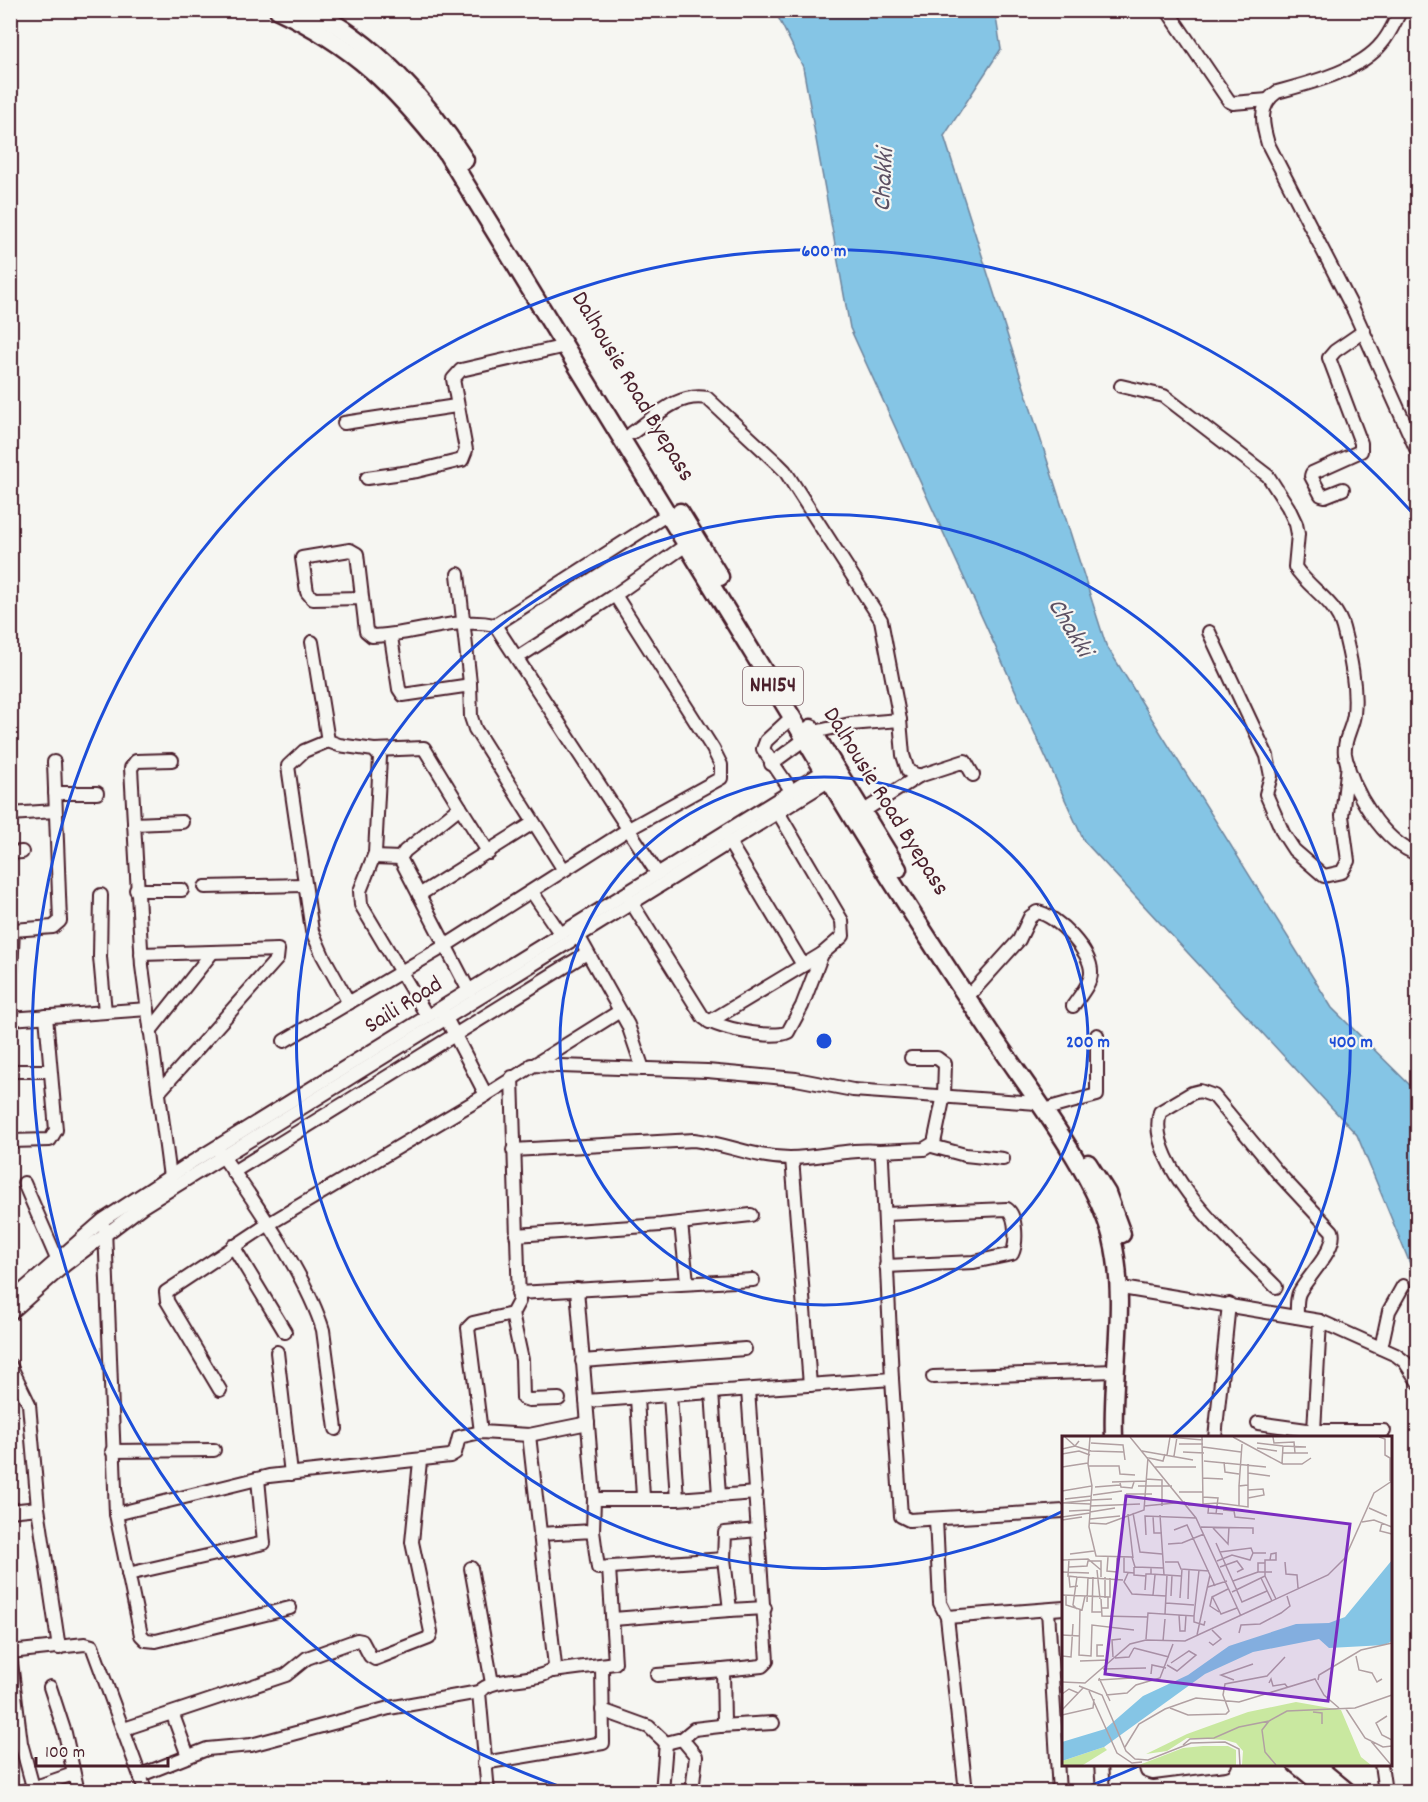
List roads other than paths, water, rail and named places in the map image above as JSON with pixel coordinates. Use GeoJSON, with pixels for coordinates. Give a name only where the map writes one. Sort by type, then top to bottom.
{"type":"FeatureCollection","features":[{"type":"Feature","properties":{"kind":"highway","name":"NH154"},"geometry":{"type":"LineString","coordinates":[[278,10],[313,27],[346,48],[379,75],[412,110],[461,175],[792,717],[809,735]]}},
{"type":"Feature","properties":{"kind":"highway","name":"Dalhousie Road Byepass"},"geometry":{"type":"LineString","coordinates":[[310,10],[338,27],[379,58],[446,132],[632,433],[831,773],[862,812],[1045,1105],[1107,1193],[1126,1252],[1128,1289],[1124,1436]]}},
{"type":"Feature","properties":{"kind":"highway","name":"NH154"},"geometry":{"type":"LineString","coordinates":[[831,773],[1045,1105],[1084,1175],[1111,1235],[1118,1285],[1114,1436]]}},
{"type":"Feature","properties":{"kind":"highway"},"geometry":{"type":"LineString","coordinates":[[1299,1766],[1330,1791]]}},
{"type":"Feature","properties":{"kind":"highway"},"geometry":{"type":"LineString","coordinates":[[1317,1779],[1348,1791]]}},
{"type":"Feature","properties":{"kind":"street"},"geometry":{"type":"LineString","coordinates":[[1167,10],[1233,104],[1268,100],[1277,92],[1330,77],[1382,44],[1401,10]]}},
{"type":"Feature","properties":{"kind":"street"},"geometry":{"type":"LineString","coordinates":[[1268,100],[1263,125],[1268,144],[1364,331],[1418,453]]}},
{"type":"Feature","properties":{"kind":"street"},"geometry":{"type":"LineString","coordinates":[[1343,489],[1325,496],[1321,495],[1311,476],[1319,469],[1361,451],[1361,443],[1329,358],[1335,351],[1364,331]]}},
{"type":"Feature","properties":{"kind":"street"},"geometry":{"type":"LineString","coordinates":[[367,478],[417,471],[462,460],[466,450],[456,406],[453,379],[461,370],[566,346]]}},
{"type":"Feature","properties":{"kind":"street"},"geometry":{"type":"LineString","coordinates":[[1121,386],[1153,392],[1182,409],[1268,476],[1288,507],[1298,534],[1295,567],[1334,609],[1343,628],[1354,688],[1353,718],[1345,746],[1348,763],[1377,825],[1410,852],[1418,854]]}},
{"type":"Feature","properties":{"kind":"street"},"geometry":{"type":"LineString","coordinates":[[632,433],[678,400],[699,396],[707,398],[785,471],[877,609],[885,635],[900,720],[905,765],[914,775],[919,776]]}},
{"type":"Feature","properties":{"kind":"street"},"geometry":{"type":"LineString","coordinates":[[344,423],[456,406]]}},
{"type":"Feature","properties":{"kind":"street"},"geometry":{"type":"LineString","coordinates":[[361,598],[313,599],[307,592],[302,558],[335,551],[354,551],[359,558],[361,598],[369,635],[391,637],[463,624],[495,625],[668,514]]}},
{"type":"Feature","properties":{"kind":"street"},"geometry":{"type":"LineString","coordinates":[[517,658],[615,595],[686,545]]}},
{"type":"Feature","properties":{"kind":"street"},"geometry":{"type":"LineString","coordinates":[[458,574],[472,723],[564,870]]}},
{"type":"Feature","properties":{"kind":"street"},"geometry":{"type":"LineString","coordinates":[[284,1041],[445,946],[627,830],[717,782],[723,772],[713,749],[615,595]]}},
{"type":"Feature","properties":{"kind":"street"},"geometry":{"type":"LineString","coordinates":[[495,625],[657,873]]}},
{"type":"Feature","properties":{"kind":"street"},"geometry":{"type":"LineString","coordinates":[[1209,632],[1267,756],[1271,776],[1266,794],[1283,833],[1294,850],[1323,876],[1342,872],[1348,861],[1342,816],[1348,763]]}},
{"type":"Feature","properties":{"kind":"street"},"geometry":{"type":"LineString","coordinates":[[391,637],[399,689],[403,695],[464,686],[470,683]]}},
{"type":"Feature","properties":{"kind":"street"},"geometry":{"type":"LineString","coordinates":[[312,642],[328,741]]}},
{"type":"Feature","properties":{"kind":"street"},"geometry":{"type":"LineString","coordinates":[[792,717],[763,744],[764,753],[792,790]]}},
{"type":"Feature","properties":{"kind":"street"},"geometry":{"type":"LineString","coordinates":[[771,764],[809,735],[850,724],[900,720]]}},
{"type":"Feature","properties":{"kind":"street"},"geometry":{"type":"LineString","coordinates":[[349,1003],[316,943],[304,885],[288,766],[296,756],[328,741],[339,745],[374,750],[424,748],[489,853]]}},
{"type":"Feature","properties":{"kind":"street"},"geometry":{"type":"LineString","coordinates":[[374,750],[379,752],[381,762],[374,857],[360,891],[361,905],[427,1016]]}},
{"type":"Feature","properties":{"kind":"street"},"geometry":{"type":"LineString","coordinates":[[170,1177],[141,954],[131,768],[133,762],[172,760]]}},
{"type":"Feature","properties":{"kind":"street"},"geometry":{"type":"LineString","coordinates":[[862,812],[919,776],[965,761],[973,775]]}},
{"type":"Feature","properties":{"kind":"street"},"geometry":{"type":"LineString","coordinates":[[10,995],[13,930],[53,927],[60,921],[54,762]]}},
{"type":"Feature","properties":{"kind":"street"},"geometry":{"type":"LineString","coordinates":[[10,1314],[105,1226],[219,1151],[443,1013],[577,937],[778,812],[831,773]]}},
{"type":"Feature","properties":{"kind":"street","name":"Saili Road"},"geometry":{"type":"LineString","coordinates":[[10,1301],[57,1258],[105,1226],[170,1177],[219,1151],[427,1016],[443,1013],[469,991],[572,925],[792,790],[831,773]]}},
{"type":"Feature","properties":{"kind":"street"},"geometry":{"type":"LineString","coordinates":[[55,793],[97,792]]}},
{"type":"Feature","properties":{"kind":"street"},"geometry":{"type":"LineString","coordinates":[[400,858],[405,851],[460,807]]}},
{"type":"Feature","properties":{"kind":"street"},"geometry":{"type":"LineString","coordinates":[[10,814],[55,811]]}},
{"type":"Feature","properties":{"kind":"street"},"geometry":{"type":"LineString","coordinates":[[709,1022],[822,954],[843,936],[842,921],[778,812]]}},
{"type":"Feature","properties":{"kind":"street"},"geometry":{"type":"LineString","coordinates":[[135,824],[182,822]]}},
{"type":"Feature","properties":{"kind":"street"},"geometry":{"type":"LineString","coordinates":[[419,895],[534,823]]}},
{"type":"Feature","properties":{"kind":"street"},"geometry":{"type":"LineString","coordinates":[[729,842],[803,965]]}},
{"type":"Feature","properties":{"kind":"street"},"geometry":{"type":"LineString","coordinates":[[374,857],[400,858]]}},
{"type":"Feature","properties":{"kind":"street"},"geometry":{"type":"LineString","coordinates":[[400,858],[469,991]]}},
{"type":"Feature","properties":{"kind":"street"},"geometry":{"type":"LineString","coordinates":[[205,886],[304,885]]}},
{"type":"Feature","properties":{"kind":"street"},"geometry":{"type":"LineString","coordinates":[[136,890],[182,890]]}},
{"type":"Feature","properties":{"kind":"street"},"geometry":{"type":"LineString","coordinates":[[532,892],[560,933]]}},
{"type":"Feature","properties":{"kind":"street"},"geometry":{"type":"LineString","coordinates":[[101,895],[99,957],[105,1012]]}},
{"type":"Feature","properties":{"kind":"street"},"geometry":{"type":"LineString","coordinates":[[631,902],[709,1022],[776,1036],[788,1032],[802,1006],[822,954]]}},
{"type":"Feature","properties":{"kind":"street"},"geometry":{"type":"LineString","coordinates":[[974,990],[1019,940],[1030,917],[1037,912],[1043,913],[1069,932],[1078,942],[1090,967],[1091,977],[1073,1006]]}},
{"type":"Feature","properties":{"kind":"street"},"geometry":{"type":"LineString","coordinates":[[572,925],[620,1011],[643,1069]]}},
{"type":"Feature","properties":{"kind":"street"},"geometry":{"type":"LineString","coordinates":[[141,954],[211,954],[271,949],[278,950],[279,955],[159,1092]]}},
{"type":"Feature","properties":{"kind":"street"},"geometry":{"type":"LineString","coordinates":[[150,1031],[211,954]]}},
{"type":"Feature","properties":{"kind":"street"},"geometry":{"type":"LineString","coordinates":[[233,1172],[587,954]]}},
{"type":"Feature","properties":{"kind":"street"},"geometry":{"type":"LineString","coordinates":[[10,1019],[148,1009]]}},
{"type":"Feature","properties":{"kind":"street"},"geometry":{"type":"LineString","coordinates":[[220,1390],[165,1296],[171,1288],[267,1225],[486,1095],[620,1011]]}},
{"type":"Feature","properties":{"kind":"street"},"geometry":{"type":"LineString","coordinates":[[443,1013],[454,1038],[486,1095]]}},
{"type":"Feature","properties":{"kind":"street"},"geometry":{"type":"LineString","coordinates":[[10,1141],[53,1138],[56,1120],[46,1016]]}},
{"type":"Feature","properties":{"kind":"street"},"geometry":{"type":"LineString","coordinates":[[531,1065],[765,1076],[796,1079],[853,1090],[944,1095],[1045,1105],[1098,1095],[1097,1035]]}},
{"type":"Feature","properties":{"kind":"street"},"geometry":{"type":"LineString","coordinates":[[911,1058],[941,1059],[945,1070],[944,1095],[932,1146]]}},
{"type":"Feature","properties":{"kind":"street"},"geometry":{"type":"LineString","coordinates":[[10,1071],[50,1071]]}},
{"type":"Feature","properties":{"kind":"street"},"geometry":{"type":"LineString","coordinates":[[512,1077],[519,1301],[512,1314],[522,1360],[523,1398],[529,1400],[559,1399]]}},
{"type":"Feature","properties":{"kind":"street"},"geometry":{"type":"LineString","coordinates":[[1276,1287],[1199,1208],[1166,1157],[1159,1122],[1161,1113],[1192,1093],[1206,1092],[1221,1101],[1278,1173],[1332,1231],[1332,1240],[1299,1294],[1297,1317]]}},
{"type":"Feature","properties":{"kind":"street"},"geometry":{"type":"LineString","coordinates":[[513,1150],[694,1140],[720,1144],[757,1156],[792,1158],[932,1146],[965,1155],[1003,1159]]}},
{"type":"Feature","properties":{"kind":"street"},"geometry":{"type":"LineString","coordinates":[[219,1151],[267,1225],[319,1317],[336,1429]]}},
{"type":"Feature","properties":{"kind":"street"},"geometry":{"type":"LineString","coordinates":[[879,1151],[882,1159],[901,1516],[909,1520],[1062,1511]]}},
{"type":"Feature","properties":{"kind":"street"},"geometry":{"type":"LineString","coordinates":[[792,1158],[810,1385]]}},
{"type":"Feature","properties":{"kind":"street"},"geometry":{"type":"LineString","coordinates":[[24,1183],[57,1258]]}},
{"type":"Feature","properties":{"kind":"street"},"geometry":{"type":"LineString","coordinates":[[885,1214],[1007,1209],[1012,1215],[1015,1244],[1012,1254],[974,1262],[886,1266]]}},
{"type":"Feature","properties":{"kind":"street"},"geometry":{"type":"LineString","coordinates":[[516,1234],[751,1215]]}},
{"type":"Feature","properties":{"kind":"street"},"geometry":{"type":"LineString","coordinates":[[681,1222],[687,1282]]}},
{"type":"Feature","properties":{"kind":"street"},"geometry":{"type":"LineString","coordinates":[[105,1226],[116,1514],[141,1635],[149,1641],[290,1608]]}},
{"type":"Feature","properties":{"kind":"street"},"geometry":{"type":"LineString","coordinates":[[233,1246],[285,1332]]}},
{"type":"Feature","properties":{"kind":"street"},"geometry":{"type":"LineString","coordinates":[[518,1293],[753,1280]]}},
{"type":"Feature","properties":{"kind":"street"},"geometry":{"type":"LineString","coordinates":[[1382,1348],[1389,1311],[1403,1286]]}},
{"type":"Feature","properties":{"kind":"street"},"geometry":{"type":"LineString","coordinates":[[577,1289],[594,1499],[593,1531],[596,1566],[609,1568],[724,1559]]}},
{"type":"Feature","properties":{"kind":"street"},"geometry":{"type":"LineString","coordinates":[[1128,1289],[1229,1304],[1320,1321],[1382,1348],[1405,1362],[1418,1382]]}},
{"type":"Feature","properties":{"kind":"street"},"geometry":{"type":"LineString","coordinates":[[1215,1436],[1229,1304]]}},
{"type":"Feature","properties":{"kind":"street"},"geometry":{"type":"LineString","coordinates":[[481,1432],[468,1328],[473,1323],[512,1314]]}},
{"type":"Feature","properties":{"kind":"street"},"geometry":{"type":"LineString","coordinates":[[1314,1431],[1320,1321]]}},
{"type":"Feature","properties":{"kind":"street"},"geometry":{"type":"LineString","coordinates":[[582,1361],[746,1349]]}},
{"type":"Feature","properties":{"kind":"street"},"geometry":{"type":"LineString","coordinates":[[277,1352],[291,1474]]}},
{"type":"Feature","properties":{"kind":"street"},"geometry":{"type":"LineString","coordinates":[[10,1365],[29,1404],[38,1508],[59,1648]]}},
{"type":"Feature","properties":{"kind":"street"},"geometry":{"type":"LineString","coordinates":[[933,1377],[1115,1371]]}},
{"type":"Feature","properties":{"kind":"street"},"geometry":{"type":"LineString","coordinates":[[586,1401],[892,1379]]}},
{"type":"Feature","properties":{"kind":"street"},"geometry":{"type":"LineString","coordinates":[[657,1675],[762,1666],[768,1661],[748,1390]]}},
{"type":"Feature","properties":{"kind":"street"},"geometry":{"type":"LineString","coordinates":[[712,1392],[719,1495]]}},
{"type":"Feature","properties":{"kind":"street"},"geometry":{"type":"LineString","coordinates":[[670,1395],[677,1498]]}},
{"type":"Feature","properties":{"kind":"street"},"geometry":{"type":"LineString","coordinates":[[637,1398],[643,1497]]}},
{"type":"Feature","properties":{"kind":"street"},"geometry":{"type":"LineString","coordinates":[[116,1514],[258,1479],[420,1461],[453,1455],[459,1437],[481,1432],[529,1435],[588,1423]]}},
{"type":"Feature","properties":{"kind":"street"},"geometry":{"type":"LineString","coordinates":[[1258,1423],[1314,1431],[1384,1431]]}},
{"type":"Feature","properties":{"kind":"street"},"geometry":{"type":"LineString","coordinates":[[529,1435],[555,1660],[553,1671]]}},
{"type":"Feature","properties":{"kind":"street"},"geometry":{"type":"LineString","coordinates":[[112,1451],[214,1450]]}},
{"type":"Feature","properties":{"kind":"street"},"geometry":{"type":"LineString","coordinates":[[124,1729],[173,1715],[286,1675],[307,1658],[357,1640],[362,1641],[370,1656],[375,1659],[429,1638],[431,1632],[412,1542],[420,1461]]}},
{"type":"Feature","properties":{"kind":"street"},"geometry":{"type":"LineString","coordinates":[[128,1574],[264,1543],[258,1479]]}},
{"type":"Feature","properties":{"kind":"street"},"geometry":{"type":"LineString","coordinates":[[594,1499],[677,1498],[756,1492]]}},
{"type":"Feature","properties":{"kind":"street"},"geometry":{"type":"LineString","coordinates":[[10,1511],[38,1508]]}},
{"type":"Feature","properties":{"kind":"street"},"geometry":{"type":"LineString","coordinates":[[936,1519],[940,1603],[947,1617],[966,1791]]}},
{"type":"Feature","properties":{"kind":"street"},"geometry":{"type":"LineString","coordinates":[[730,1610],[724,1559],[725,1533],[758,1530]]}},
{"type":"Feature","properties":{"kind":"street"},"geometry":{"type":"LineString","coordinates":[[540,1534],[593,1531]]}},
{"type":"Feature","properties":{"kind":"street"},"geometry":{"type":"LineString","coordinates":[[471,1568],[492,1683]]}},
{"type":"Feature","properties":{"kind":"street"},"geometry":{"type":"LineString","coordinates":[[141,1775],[207,1749],[251,1745],[389,1708],[479,1692],[492,1683],[553,1671],[615,1663],[609,1568]]}},
{"type":"Feature","properties":{"kind":"street"},"geometry":{"type":"LineString","coordinates":[[613,1619],[765,1608]]}},
{"type":"Feature","properties":{"kind":"street"},"geometry":{"type":"LineString","coordinates":[[947,1617],[1062,1608]]}},
{"type":"Feature","properties":{"kind":"street"},"geometry":{"type":"LineString","coordinates":[[1048,1610],[1059,1791]]}},
{"type":"Feature","properties":{"kind":"street"},"geometry":{"type":"LineString","coordinates":[[73,1774],[27,1789],[16,1744],[10,1653],[85,1644],[95,1649],[146,1791]]}},
{"type":"Feature","properties":{"kind":"street"},"geometry":{"type":"LineString","coordinates":[[484,1763],[603,1743],[602,1666]]}},
{"type":"Feature","properties":{"kind":"street"},"geometry":{"type":"LineString","coordinates":[[720,1726],[724,1722],[723,1670]]}},
{"type":"Feature","properties":{"kind":"street"},"geometry":{"type":"LineString","coordinates":[[50,1687],[65,1733],[78,1791]]}},
{"type":"Feature","properties":{"kind":"street"},"geometry":{"type":"LineString","coordinates":[[479,1692],[488,1791]]}},
{"type":"Feature","properties":{"kind":"street"},"geometry":{"type":"LineString","coordinates":[[602,1710],[649,1727],[666,1743]]}},
{"type":"Feature","properties":{"kind":"street"},"geometry":{"type":"LineString","coordinates":[[173,1715],[188,1756]]}},
{"type":"Feature","properties":{"kind":"street"},"geometry":{"type":"LineString","coordinates":[[666,1743],[682,1739],[694,1729],[773,1723]]}},
{"type":"Feature","properties":{"kind":"street"},"geometry":{"type":"LineString","coordinates":[[682,1739],[696,1756],[692,1791]]}},
{"type":"Feature","properties":{"kind":"street"},"geometry":{"type":"LineString","coordinates":[[662,1791],[666,1743]]}},
{"type":"Feature","properties":{"kind":"street"},"geometry":{"type":"LineString","coordinates":[[1101,1766],[1103,1791]]}},
{"type":"Feature","properties":{"kind":"street"},"geometry":{"type":"LineString","coordinates":[[1146,1766],[1147,1770],[1153,1773],[1209,1766]]}},
{"type":"Feature","properties":{"kind":"street"},"geometry":{"type":"LineString","coordinates":[[1381,1766],[1385,1791]]}},
{"type":"Feature","properties":{"kind":"water","name":"Chakki"},"geometry":{"type":"Polygon","coordinates":[[[775,11],[995,11],[1001,49],[944,136],[1106,645],[1332,1008],[1417,1092],[1417,1275],[1411,1266],[1357,1135],[1084,841],[850,328],[803,67],[775,11]]]}}]}
